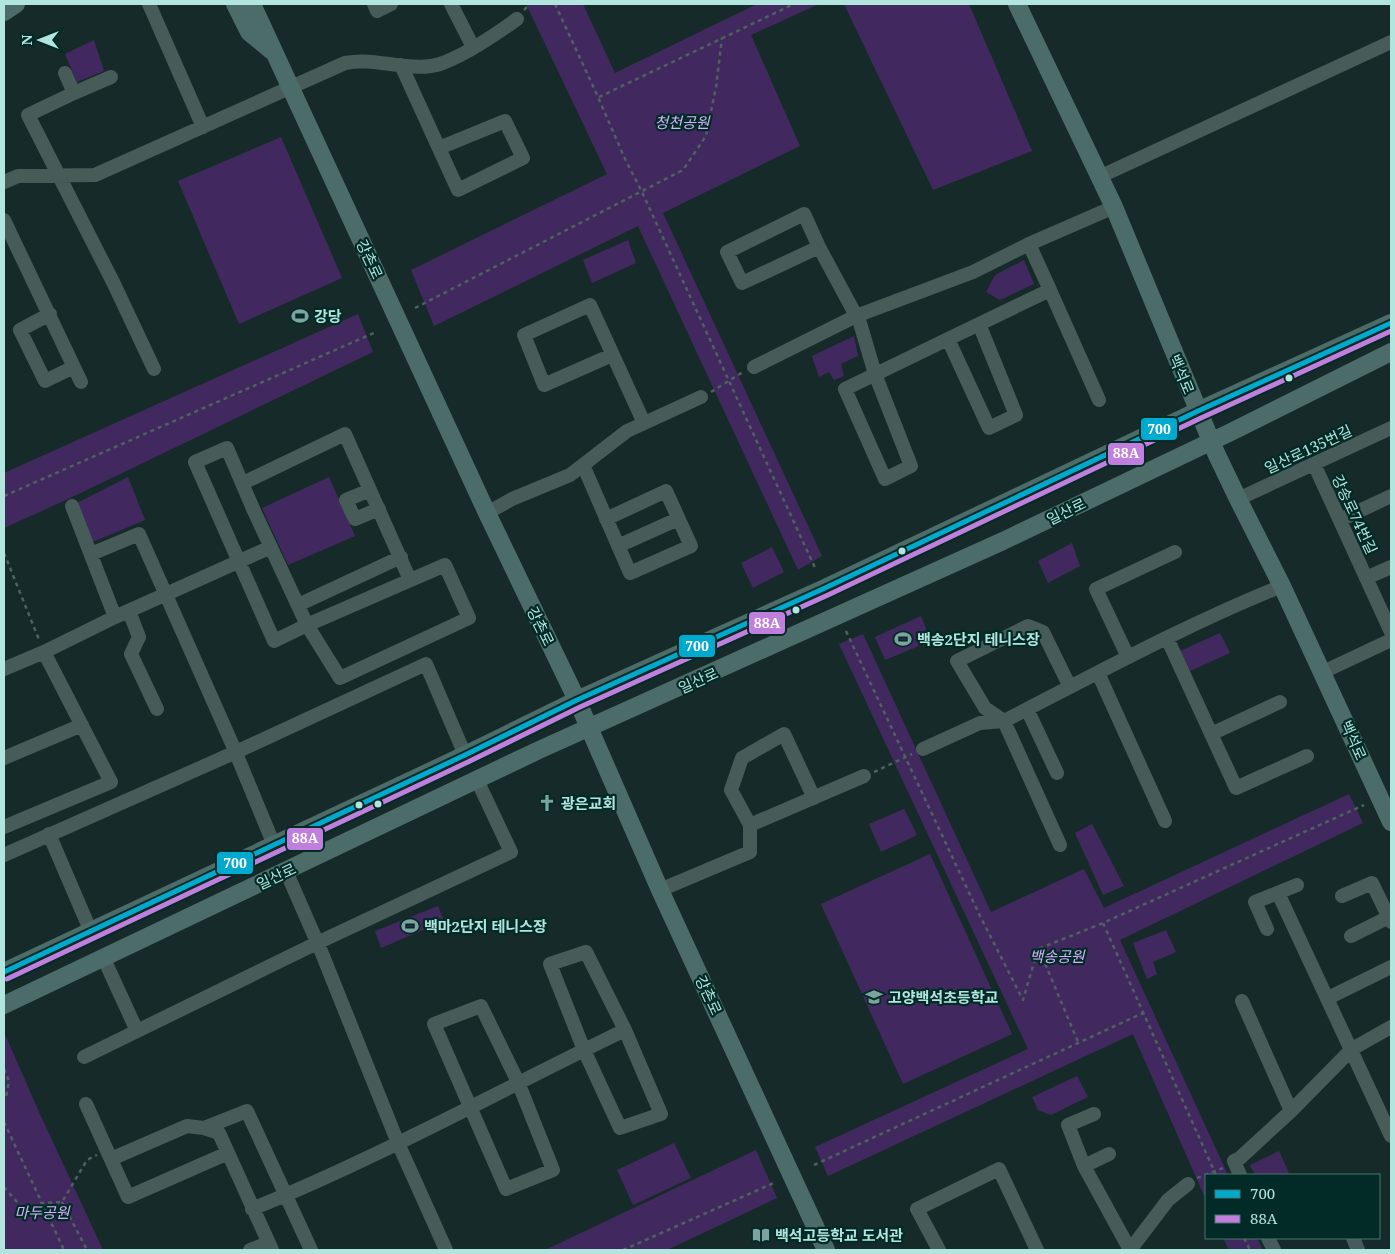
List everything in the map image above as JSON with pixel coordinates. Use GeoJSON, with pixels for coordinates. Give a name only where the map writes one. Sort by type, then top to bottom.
{"type":"FeatureCollection","features":[{"type":"Feature","properties":{"kind":"main road"},"geometry":{"type":"LineString","coordinates":[[4,12],[16,4]]}},
{"type":"Feature","properties":{"kind":"main road"},"geometry":{"type":"LineString","coordinates":[[236,4],[249,32],[276,55]]}},
{"type":"Feature","properties":{"kind":"main road","name":"강촌로"},"geometry":{"type":"LineString","coordinates":[[252,4],[487,513],[589,728],[660,890],[826,1250]]}},
{"type":"Feature","properties":{"kind":"main road"},"geometry":{"type":"LineString","coordinates":[[265,4],[275,26],[276,55]]}},
{"type":"Feature","properties":{"kind":"main road","name":"백석로"},"geometry":{"type":"LineString","coordinates":[[1017,4],[1114,207],[1198,411],[1238,499],[1323,672],[1391,822]]}},
{"type":"Feature","properties":{"kind":"main road","name":"일산로"},"geometry":{"type":"LineString","coordinates":[[4,972],[465,755],[576,700],[825,588],[1198,411],[1391,323]]}},
{"type":"Feature","properties":{"kind":"main road","name":"일산로"},"geometry":{"type":"LineString","coordinates":[[4,1005],[589,728],[995,545],[1391,352]]}},
{"type":"Feature","properties":{"kind":"street"},"geometry":{"type":"LineString","coordinates":[[149,4],[203,126]]}},
{"type":"Feature","properties":{"kind":"street"},"geometry":{"type":"LineString","coordinates":[[374,4],[378,11],[391,4]]}},
{"type":"Feature","properties":{"kind":"street"},"geometry":{"type":"LineString","coordinates":[[451,4],[473,47]]}},
{"type":"Feature","properties":{"kind":"street"},"geometry":{"type":"LineString","coordinates":[[4,182],[18,176],[95,175],[345,63],[360,60],[401,65],[438,64],[473,47],[516,19]]}},
{"type":"Feature","properties":{"kind":"street"},"geometry":{"type":"LineString","coordinates":[[1099,177],[1391,42]]}},
{"type":"Feature","properties":{"kind":"street"},"geometry":{"type":"LineString","coordinates":[[401,65],[458,190],[522,158],[505,121],[439,148]]}},
{"type":"Feature","properties":{"kind":"street"},"geometry":{"type":"LineString","coordinates":[[65,73],[74,93]]}},
{"type":"Feature","properties":{"kind":"street"},"geometry":{"type":"LineString","coordinates":[[111,77],[28,115],[114,284],[154,369]]}},
{"type":"Feature","properties":{"kind":"street"},"geometry":{"type":"LineString","coordinates":[[754,366],[856,316],[973,272],[1029,244],[1114,207]]}},
{"type":"Feature","properties":{"kind":"street"},"geometry":{"type":"LineString","coordinates":[[819,247],[742,282],[727,252],[804,214],[819,247],[860,323],[875,374],[911,466],[886,479],[844,389],[875,374],[948,339],[979,324],[1050,290]]}},
{"type":"Feature","properties":{"kind":"street"},"geometry":{"type":"LineString","coordinates":[[4,220],[81,382]]}},
{"type":"Feature","properties":{"kind":"street"},"geometry":{"type":"LineString","coordinates":[[1029,244],[1099,400]]}},
{"type":"Feature","properties":{"kind":"street"},"geometry":{"type":"LineString","coordinates":[[612,355],[544,385],[524,335],[590,304],[644,423]]}},
{"type":"Feature","properties":{"kind":"street"},"geometry":{"type":"LineString","coordinates":[[50,314],[20,330],[45,381],[74,367]]}},
{"type":"Feature","properties":{"kind":"street"},"geometry":{"type":"LineString","coordinates":[[948,339],[989,428],[1016,415],[979,324]]}},
{"type":"Feature","properties":{"kind":"street"},"geometry":{"type":"LineString","coordinates":[[487,513],[512,499],[570,475],[627,431],[701,396]]}},
{"type":"Feature","properties":{"kind":"street","name":"일산로135번길"},"geometry":{"type":"LineString","coordinates":[[1238,499],[1391,428]]}},
{"type":"Feature","properties":{"kind":"street"},"geometry":{"type":"LineString","coordinates":[[243,483],[345,434],[410,580]]}},
{"type":"Feature","properties":{"kind":"street"},"geometry":{"type":"LineString","coordinates":[[243,483],[228,448],[195,462],[274,641],[307,625],[445,565],[468,618],[340,678],[307,625],[243,483]]}},
{"type":"Feature","properties":{"kind":"street","name":"강송로74번길"},"geometry":{"type":"LineString","coordinates":[[1314,464],[1391,632]]}},
{"type":"Feature","properties":{"kind":"street"},"geometry":{"type":"LineString","coordinates":[[583,466],[606,519],[630,573],[691,546],[666,491],[606,519]]}},
{"type":"Feature","properties":{"kind":"street"},"geometry":{"type":"LineString","coordinates":[[370,490],[346,500],[355,519],[378,509]]}},
{"type":"Feature","properties":{"kind":"street"},"geometry":{"type":"LineString","coordinates":[[1340,520],[1391,496]]}},
{"type":"Feature","properties":{"kind":"street"},"geometry":{"type":"LineString","coordinates":[[72,506],[116,618]]}},
{"type":"Feature","properties":{"kind":"street"},"geometry":{"type":"LineString","coordinates":[[618,546],[678,519]]}},
{"type":"Feature","properties":{"kind":"street"},"geometry":{"type":"LineString","coordinates":[[91,554],[139,534],[236,752],[274,845]]}},
{"type":"Feature","properties":{"kind":"street"},"geometry":{"type":"LineString","coordinates":[[4,669],[271,547]]}},
{"type":"Feature","properties":{"kind":"street"},"geometry":{"type":"LineString","coordinates":[[1128,658],[1096,589],[1175,552]]}},
{"type":"Feature","properties":{"kind":"street"},"geometry":{"type":"LineString","coordinates":[[298,605],[401,557]]}},
{"type":"Feature","properties":{"kind":"street"},"geometry":{"type":"LineString","coordinates":[[1366,578],[1391,566]]}},
{"type":"Feature","properties":{"kind":"street"},"geometry":{"type":"LineString","coordinates":[[922,749],[980,722],[1004,721],[1167,638],[1282,586]]}},
{"type":"Feature","properties":{"kind":"street"},"geometry":{"type":"LineString","coordinates":[[128,612],[139,637],[131,654],[157,709]]}},
{"type":"Feature","properties":{"kind":"street"},"geometry":{"type":"LineString","coordinates":[[1060,845],[1004,721],[985,708],[957,660],[1028,626],[1043,632],[1070,687]]}},
{"type":"Feature","properties":{"kind":"street"},"geometry":{"type":"LineString","coordinates":[[1167,638],[1236,788],[1307,756]]}},
{"type":"Feature","properties":{"kind":"street"},"geometry":{"type":"LineString","coordinates":[[1323,672],[1391,640]]}},
{"type":"Feature","properties":{"kind":"street"},"geometry":{"type":"LineString","coordinates":[[4,827],[111,782],[44,652]]}},
{"type":"Feature","properties":{"kind":"street"},"geometry":{"type":"LineString","coordinates":[[4,855],[236,752],[426,664],[465,755]]}},
{"type":"Feature","properties":{"kind":"street"},"geometry":{"type":"LineString","coordinates":[[1098,674],[1165,821]]}},
{"type":"Feature","properties":{"kind":"street"},"geometry":{"type":"LineString","coordinates":[[1211,734],[1280,702]]}},
{"type":"Feature","properties":{"kind":"street"},"geometry":{"type":"LineString","coordinates":[[1028,709],[1057,773]]}},
{"type":"Feature","properties":{"kind":"street"},"geometry":{"type":"LineString","coordinates":[[4,758],[82,725]]}},
{"type":"Feature","properties":{"kind":"street"},"geometry":{"type":"LineString","coordinates":[[660,890],[750,852],[750,825],[731,790],[742,758],[784,734],[814,798]]}},
{"type":"Feature","properties":{"kind":"street"},"geometry":{"type":"LineString","coordinates":[[750,825],[864,776]]}},
{"type":"Feature","properties":{"kind":"street"},"geometry":{"type":"LineString","coordinates":[[84,1057],[317,943],[510,852],[477,780]]}},
{"type":"Feature","properties":{"kind":"street"},"geometry":{"type":"LineString","coordinates":[[49,834],[92,932]]}},
{"type":"Feature","properties":{"kind":"street"},"geometry":{"type":"LineString","coordinates":[[286,871],[398,1143],[446,1250]]}},
{"type":"Feature","properties":{"kind":"street"},"geometry":{"type":"LineString","coordinates":[[1342,896],[1372,883],[1390,920],[1351,936]]}},
{"type":"Feature","properties":{"kind":"street"},"geometry":{"type":"LineString","coordinates":[[1267,929],[1255,902],[1297,884]]}},
{"type":"Feature","properties":{"kind":"street"},"geometry":{"type":"LineString","coordinates":[[1278,892],[1391,1136]]}},
{"type":"Feature","properties":{"kind":"street"},"geometry":{"type":"LineString","coordinates":[[586,952],[625,1030],[661,1114],[620,1128],[584,1050],[550,964],[586,952]]}},
{"type":"Feature","properties":{"kind":"street"},"geometry":{"type":"LineString","coordinates":[[104,959],[137,1031]]}},
{"type":"Feature","properties":{"kind":"street"},"geometry":{"type":"LineString","coordinates":[[1328,998],[1391,967]]}},
{"type":"Feature","properties":{"kind":"street"},"geometry":{"type":"LineString","coordinates":[[1242,1001],[1291,1111]]}},
{"type":"Feature","properties":{"kind":"street"},"geometry":{"type":"LineString","coordinates":[[481,1006],[518,1082],[553,1170],[506,1189],[469,1107],[434,1024],[481,1006]]}},
{"type":"Feature","properties":{"kind":"street"},"geometry":{"type":"LineString","coordinates":[[1240,1174],[1234,1161],[1240,1158],[1291,1111],[1352,1049],[1391,1027]]}},
{"type":"Feature","properties":{"kind":"street"},"geometry":{"type":"LineString","coordinates":[[252,1209],[398,1143],[625,1030]]}},
{"type":"Feature","properties":{"kind":"street"},"geometry":{"type":"LineString","coordinates":[[86,1104],[128,1197],[228,1153]]}},
{"type":"Feature","properties":{"kind":"street"},"geometry":{"type":"LineString","coordinates":[[204,1128],[247,1111],[311,1250]]}},
{"type":"Feature","properties":{"kind":"street"},"geometry":{"type":"LineString","coordinates":[[1094,1114],[1068,1125],[1084,1166],[1130,1250],[1168,1200],[1188,1184]]}},
{"type":"Feature","properties":{"kind":"street"},"geometry":{"type":"LineString","coordinates":[[109,1154],[187,1126],[204,1128],[219,1133],[270,1247],[250,1250]]}},
{"type":"Feature","properties":{"kind":"street"},"geometry":{"type":"LineString","coordinates":[[1084,1166],[1109,1154]]}},
{"type":"Feature","properties":{"kind":"street"},"geometry":{"type":"LineString","coordinates":[[939,1250],[917,1209],[999,1169],[1037,1250]]}},
{"type":"Feature","properties":{"kind":"path"},"geometry":{"type":"LineString","coordinates":[[556,4],[625,159],[642,192],[816,570]]}},
{"type":"Feature","properties":{"kind":"path"},"geometry":{"type":"LineString","coordinates":[[598,97],[794,4]]}},
{"type":"Feature","properties":{"kind":"path"},"geometry":{"type":"LineString","coordinates":[[415,308],[682,170],[706,136],[716,87],[722,38]]}},
{"type":"Feature","properties":{"kind":"path"},"geometry":{"type":"LineString","coordinates":[[4,496],[376,332]]}},
{"type":"Feature","properties":{"kind":"path"},"geometry":{"type":"LineString","coordinates":[[701,396],[754,366]]}},
{"type":"Feature","properties":{"kind":"path"},"geometry":{"type":"LineString","coordinates":[[4,552],[44,652]]}},
{"type":"Feature","properties":{"kind":"path"},"geometry":{"type":"LineString","coordinates":[[846,631],[980,916],[1023,1000],[1038,949]]}},
{"type":"Feature","properties":{"kind":"path"},"geometry":{"type":"LineString","coordinates":[[864,776],[922,749]]}},
{"type":"Feature","properties":{"kind":"path"},"geometry":{"type":"LineString","coordinates":[[1038,949],[1103,923],[1364,805]]}},
{"type":"Feature","properties":{"kind":"path"},"geometry":{"type":"LineString","coordinates":[[1103,923],[1142,1014],[1216,1174]]}},
{"type":"Feature","properties":{"kind":"path"},"geometry":{"type":"LineString","coordinates":[[1038,949],[1078,1042]]}},
{"type":"Feature","properties":{"kind":"path"},"geometry":{"type":"LineString","coordinates":[[814,1165],[1142,1014]]}},
{"type":"Feature","properties":{"kind":"path"},"geometry":{"type":"LineString","coordinates":[[4,1069],[9,1081],[6,1097],[4,1098]]}},
{"type":"Feature","properties":{"kind":"path"},"geometry":{"type":"LineString","coordinates":[[4,1122],[64,1250]]}},
{"type":"Feature","properties":{"kind":"path"},"geometry":{"type":"LineString","coordinates":[[62,1202],[87,1160],[109,1154]]}},
{"type":"Feature","properties":{"kind":"path"},"geometry":{"type":"LineString","coordinates":[[1207,1174],[1234,1161]]}},
{"type":"Feature","properties":{"kind":"path"},"geometry":{"type":"LineString","coordinates":[[1188,1184],[1205,1175]]}},
{"type":"Feature","properties":{"kind":"path"},"geometry":{"type":"LineString","coordinates":[[623,1250],[776,1182]]}},
{"type":"Feature","properties":{"kind":"path"},"geometry":{"type":"LineString","coordinates":[[4,1187],[24,1210],[41,1203],[62,1202]]}},
{"type":"Feature","properties":{"kind":"path"},"geometry":{"type":"LineString","coordinates":[[62,1202],[87,1250]]}},
{"type":"Feature","properties":{"kind":"green space","name":"청천공원"},"geometry":{"type":"Polygon","coordinates":[[[526,4],[583,4],[615,73],[757,4],[819,4],[751,35],[800,146],[663,213],[822,556],[798,570],[638,226],[434,326],[411,270],[607,174],[526,4]]]}},
{"type":"Feature","properties":{"kind":"green space"},"geometry":{"type":"Polygon","coordinates":[[[844,4],[969,4],[1032,151],[933,190],[844,4]]]}},
{"type":"Feature","properties":{"kind":"green space"},"geometry":{"type":"Polygon","coordinates":[[[94,40],[104,71],[77,82],[65,54],[94,40]]]}},
{"type":"Feature","properties":{"kind":"green space"},"geometry":{"type":"Polygon","coordinates":[[[281,137],[342,278],[239,324],[178,181],[281,137]]]}},
{"type":"Feature","properties":{"kind":"green space"},"geometry":{"type":"Polygon","coordinates":[[[628,240],[636,263],[592,283],[583,260],[628,240]]]}},
{"type":"Feature","properties":{"kind":"green space"},"geometry":{"type":"Polygon","coordinates":[[[1024,260],[1034,284],[1000,300],[986,292],[995,275],[1024,260]]]}},
{"type":"Feature","properties":{"kind":"green space"},"geometry":{"type":"Polygon","coordinates":[[[358,314],[373,352],[4,528],[4,473],[358,314]]]}},
{"type":"Feature","properties":{"kind":"green space"},"geometry":{"type":"Polygon","coordinates":[[[854,336],[858,356],[841,364],[844,376],[834,380],[829,372],[819,377],[812,356],[854,336]]]}},
{"type":"Feature","properties":{"kind":"green space"},"geometry":{"type":"Polygon","coordinates":[[[128,477],[145,520],[93,542],[77,503],[128,477]]]}},
{"type":"Feature","properties":{"kind":"green space"},"geometry":{"type":"Polygon","coordinates":[[[329,477],[355,536],[288,565],[262,508],[329,477]]]}},
{"type":"Feature","properties":{"kind":"green space"},"geometry":{"type":"Polygon","coordinates":[[[1072,543],[1080,566],[1048,583],[1038,561],[1072,543]]]}},
{"type":"Feature","properties":{"kind":"green space"},"geometry":{"type":"Polygon","coordinates":[[[772,547],[784,572],[753,588],[741,563],[772,547]]]}},
{"type":"Feature","properties":{"kind":"green space","name":"백송2단지 테니스장"},"geometry":{"type":"Polygon","coordinates":[[[921,616],[931,641],[885,660],[875,637],[921,616]]]}},
{"type":"Feature","properties":{"kind":"green space"},"geometry":{"type":"Polygon","coordinates":[[[1220,633],[1230,653],[1190,671],[1180,651],[1220,633]]]}},
{"type":"Feature","properties":{"kind":"green space","name":"백송공원"},"geometry":{"type":"Polygon","coordinates":[[[863,634],[991,912],[1084,869],[1104,908],[1349,794],[1363,823],[1120,940],[1228,1174],[1205,1174],[1205,1198],[1133,1034],[828,1176],[815,1147],[1028,1049],[839,644],[863,634]]]}},
{"type":"Feature","properties":{"kind":"green space"},"geometry":{"type":"Polygon","coordinates":[[[904,809],[917,835],[881,852],[869,824],[904,809]]]}},
{"type":"Feature","properties":{"kind":"green space"},"geometry":{"type":"Polygon","coordinates":[[[1092,824],[1124,886],[1103,895],[1075,833],[1092,824]]]}},
{"type":"Feature","properties":{"kind":"green space"},"geometry":{"type":"Polygon","coordinates":[[[930,854],[1012,1034],[903,1084],[821,904],[930,854]]]}},
{"type":"Feature","properties":{"kind":"green space","name":"백마2단지 테니스장"},"geometry":{"type":"Polygon","coordinates":[[[438,906],[444,921],[381,948],[375,931],[438,906]]]}},
{"type":"Feature","properties":{"kind":"green space"},"geometry":{"type":"Polygon","coordinates":[[[1166,930],[1176,952],[1153,962],[1157,974],[1147,979],[1133,943],[1166,930]]]}},
{"type":"Feature","properties":{"kind":"green space","name":"마두공원"},"geometry":{"type":"Polygon","coordinates":[[[4,1032],[39,1112],[103,1250],[4,1250],[4,1032]]]}},
{"type":"Feature","properties":{"kind":"green space"},"geometry":{"type":"Polygon","coordinates":[[[1077,1076],[1088,1097],[1051,1115],[1038,1110],[1032,1097],[1077,1076]]]}},
{"type":"Feature","properties":{"kind":"green space"},"geometry":{"type":"Polygon","coordinates":[[[674,1143],[691,1178],[633,1205],[617,1170],[674,1143]]]}},
{"type":"Feature","properties":{"kind":"green space"},"geometry":{"type":"Polygon","coordinates":[[[756,1150],[777,1198],[667,1250],[545,1250],[756,1150]]]}},
{"type":"Feature","properties":{"kind":"green space"},"geometry":{"type":"Polygon","coordinates":[[[1279,1151],[1289,1173],[1254,1174],[1250,1165],[1279,1151]]]}},
{"type":"Feature","properties":{"kind":"green space"},"geometry":{"type":"Polygon","coordinates":[[[1224,1239],[1258,1239],[1263,1250],[1229,1250],[1224,1239]]]}},
{"type":"Feature","properties":{"kind":"transit line","name":"700"},"geometry":{"type":"LineString","coordinates":[[4,972],[465,755],[577,700],[825,588],[1198,411],[1391,323]]}},
{"type":"Feature","properties":{"kind":"transit line","name":"88A"},"geometry":{"type":"LineString","coordinates":[[7,979],[468,762],[580,707],[828,595],[1201,418],[1391,331]]}},
{"type":"Feature","properties":{"kind":"place","name":"강당"},"geometry":{"type":"Point","coordinates":[300,316]}},
{"type":"Feature","properties":{"kind":"place","name":"백송2단지 테니스장"},"geometry":{"type":"Point","coordinates":[903,639]}},
{"type":"Feature","properties":{"kind":"place","name":"광은교회"},"geometry":{"type":"Point","coordinates":[547,803]}},
{"type":"Feature","properties":{"kind":"place","name":"백마2단지 테니스장"},"geometry":{"type":"Point","coordinates":[410,926]}},
{"type":"Feature","properties":{"kind":"place","name":"고양백석초등학교"},"geometry":{"type":"Point","coordinates":[874,997]}},
{"type":"Feature","properties":{"kind":"place","name":"백석고등학교 도서관"},"geometry":{"type":"Point","coordinates":[761,1235]}}]}
